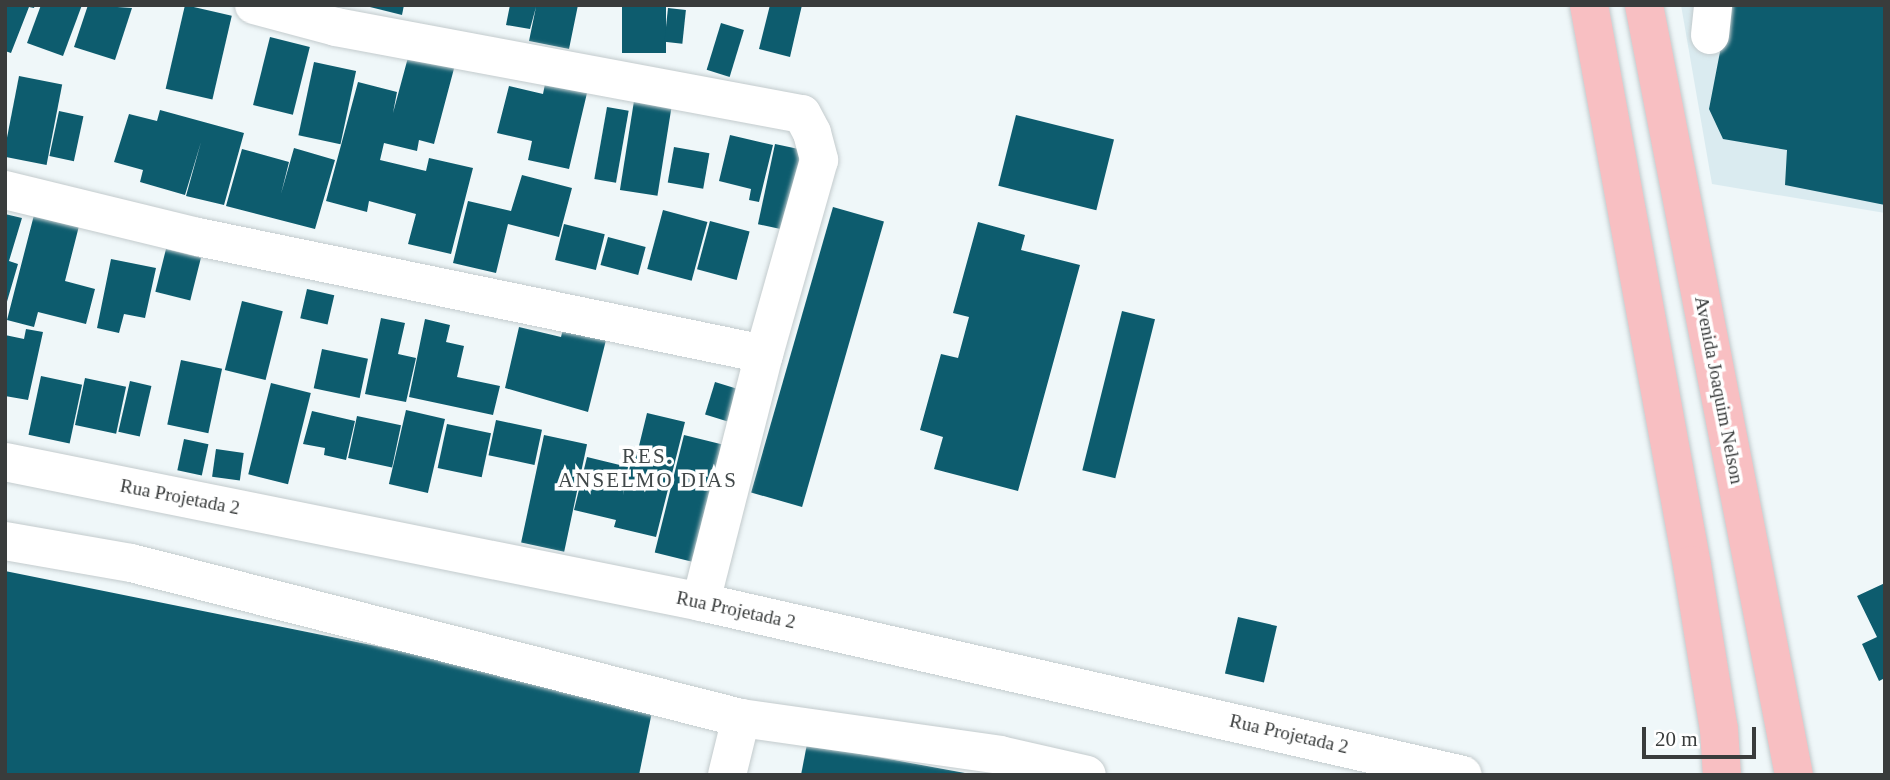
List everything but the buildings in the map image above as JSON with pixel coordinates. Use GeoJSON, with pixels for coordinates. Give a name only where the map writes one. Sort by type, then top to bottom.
{"type":"FeatureCollection","features":[{"type":"Feature","properties":{"kind":"main road"},"geometry":{"type":"LineString","coordinates":[[1589,5],[1692,565],[1720,729],[1722,775]]}},
{"type":"Feature","properties":{"kind":"main road","name":"Avenida Joaquim Nelson"},"geometry":{"type":"LineString","coordinates":[[1644,5],[1794,775]]}},
{"type":"Feature","properties":{"kind":"street"},"geometry":{"type":"LineString","coordinates":[[254,5],[336,27],[802,114],[813,133],[819,160],[764,354],[701,601]]}},
{"type":"Feature","properties":{"kind":"street"},"geometry":{"type":"LineString","coordinates":[[5,190],[198,237],[764,354]]}},
{"type":"Feature","properties":{"kind":"street","name":"Rua Projetada 2"},"geometry":{"type":"LineString","coordinates":[[5,463],[701,601],[1463,775]]}},
{"type":"Feature","properties":{"kind":"street"},"geometry":{"type":"LineString","coordinates":[[5,541],[131,563],[741,718],[1000,755],[1087,775]]}},
{"type":"Feature","properties":{"kind":"street"},"geometry":{"type":"LineString","coordinates":[[727,775],[741,718]]}},
{"type":"Feature","properties":{"kind":"shaded area"},"geometry":{"type":"Polygon","coordinates":[[[1681,5],[1885,5],[1885,213],[1712,184],[1681,5]]]}},
{"type":"Feature","properties":{"kind":"district","name":"RES. ANSELMO DIAS"},"geometry":{"type":"Point","coordinates":[648,468]}}]}
